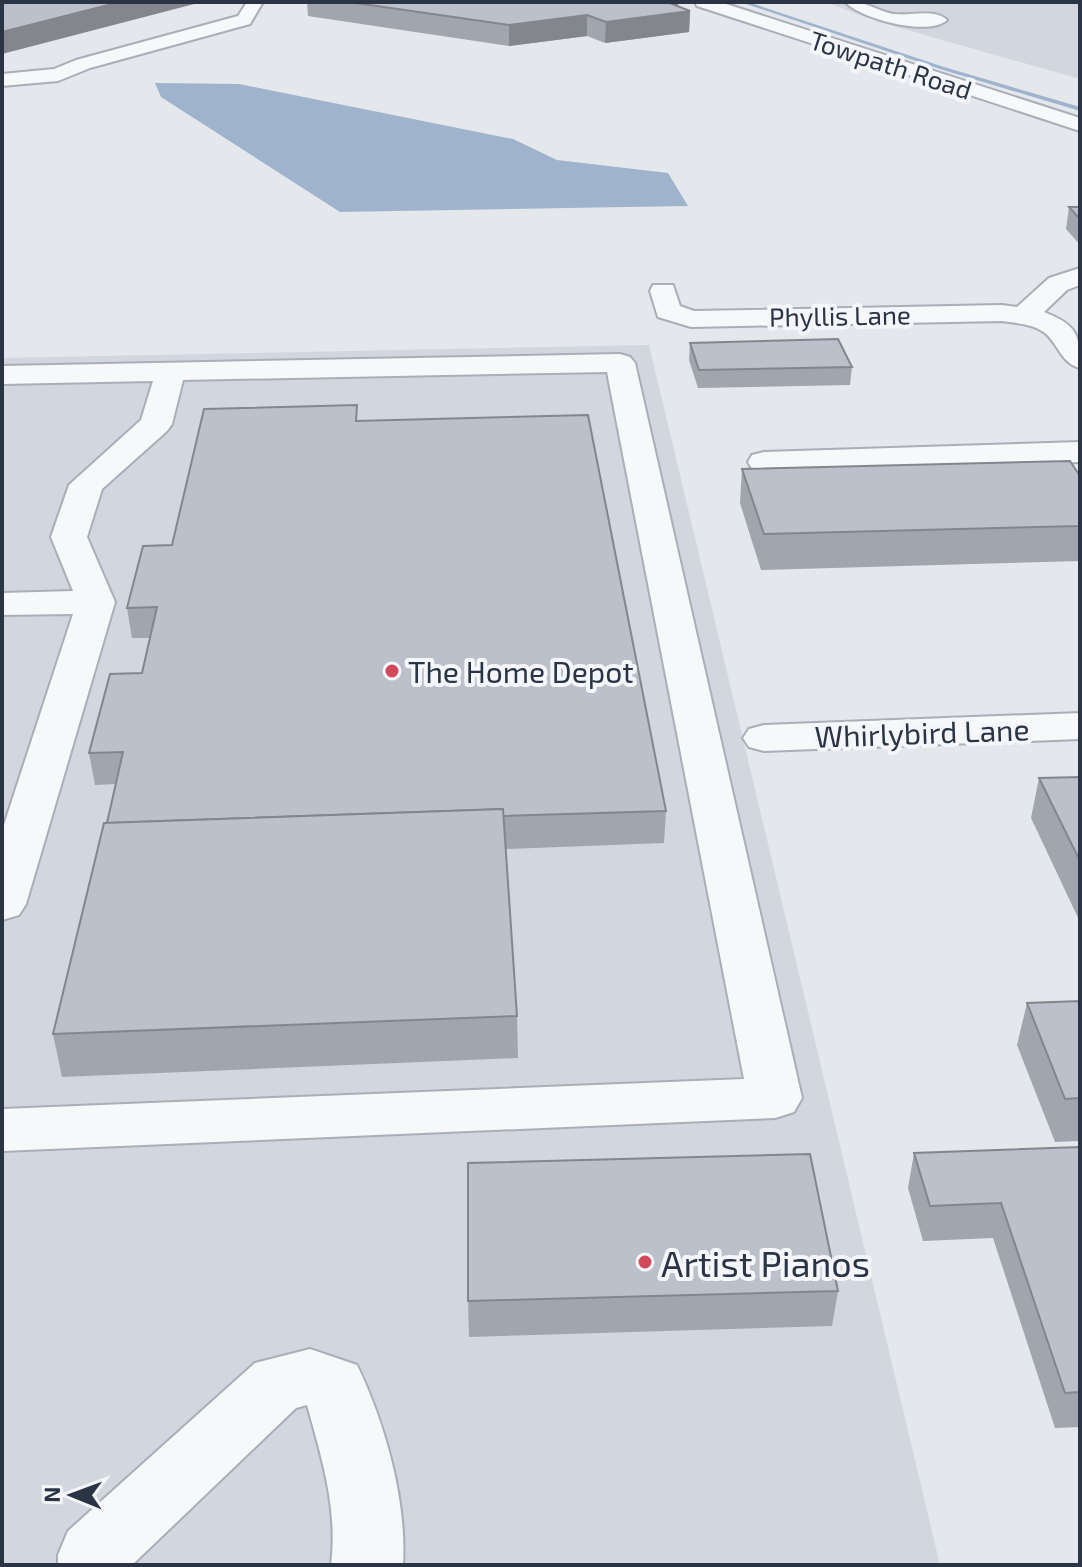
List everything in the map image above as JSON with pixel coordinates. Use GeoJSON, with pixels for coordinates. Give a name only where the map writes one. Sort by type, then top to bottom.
{"type":"FeatureCollection","features":[{"type":"Feature","properties":{"kind":"street"},"geometry":{"type":"LineString","coordinates":[[64,51],[242,2]]}},
{"type":"Feature","properties":{"kind":"street"},"geometry":{"type":"LineString","coordinates":[[2,80],[58,75],[83,64],[244,20],[255,2]]}},
{"type":"Feature","properties":{"kind":"street","name":"Towpath Road"},"geometry":{"type":"LineString","coordinates":[[703,2],[1080,125]]}},
{"type":"Feature","properties":{"kind":"street"},"geometry":{"type":"LineString","coordinates":[[853,2],[887,19],[938,20]]}},
{"type":"Feature","properties":{"kind":"street"},"geometry":{"type":"LineString","coordinates":[[2,68],[33,60]]}},
{"type":"Feature","properties":{"kind":"street"},"geometry":{"type":"LineString","coordinates":[[1080,276],[1058,284],[1029,316],[1054,326],[1080,359]]}},
{"type":"Feature","properties":{"kind":"street","name":"Phyllis Lane"},"geometry":{"type":"LineString","coordinates":[[663,291],[668,311],[691,319],[960,312],[1029,316]]}},
{"type":"Feature","properties":{"kind":"street"},"geometry":{"type":"LineString","coordinates":[[2,375],[620,363],[775,1098],[2,1130]]}},
{"type":"Feature","properties":{"kind":"street"},"geometry":{"type":"LineString","coordinates":[[2,904],[96,602],[69,537],[86,485],[156,424],[170,372]]}},
{"type":"Feature","properties":{"kind":"street"},"geometry":{"type":"LineString","coordinates":[[764,462],[1080,452]]}},
{"type":"Feature","properties":{"kind":"street"},"geometry":{"type":"LineString","coordinates":[[2,604],[96,602]]}},
{"type":"Feature","properties":{"kind":"street","name":"Whirlybird Lane"},"geometry":{"type":"LineString","coordinates":[[764,738],[1080,726]]}},
{"type":"Feature","properties":{"kind":"street"},"geometry":{"type":"LineString","coordinates":[[94,1565],[93,1555],[120,1527],[278,1383],[310,1377],[334,1385],[365,1499],[370,1546],[367,1565]]}},
{"type":"Feature","properties":{"kind":"shaded area"},"geometry":{"type":"Polygon","coordinates":[[[825,2],[1080,2],[1080,79],[879,22],[825,2]]]}},
{"type":"Feature","properties":{"kind":"shaded area"},"geometry":{"type":"Polygon","coordinates":[[[649,345],[940,1565],[2,1565],[2,358],[649,345]]]}},
{"type":"Feature","properties":{"kind":"water"},"geometry":{"type":"Polygon","coordinates":[[[155,83],[239,84],[513,139],[557,160],[668,173],[688,206],[340,212],[161,97],[155,83]]]}},
{"type":"Feature","properties":{"kind":"building"},"geometry":{"type":"Polygon","coordinates":[[[2,2],[120,2],[2,32],[2,2]]]}},
{"type":"Feature","properties":{"kind":"building"},"geometry":{"type":"Polygon","coordinates":[[[349,2],[675,2],[678,3],[672,4],[690,11],[606,22],[587,15],[509,25],[349,2]]]}},
{"type":"Feature","properties":{"kind":"building"},"geometry":{"type":"Polygon","coordinates":[[[1069,207],[1080,207],[1080,219],[1069,207]]]}},
{"type":"Feature","properties":{"kind":"building"},"geometry":{"type":"Polygon","coordinates":[[[838,339],[852,367],[699,370],[690,343],[838,339]]]}},
{"type":"Feature","properties":{"kind":"building","name":"The Home Depot"},"geometry":{"type":"Polygon","coordinates":[[[357,405],[356,421],[588,415],[666,811],[503,816],[503,809],[107,823],[123,752],[89,753],[110,674],[142,673],[157,607],[127,608],[143,546],[172,545],[204,409],[357,405]]]}},
{"type":"Feature","properties":{"kind":"building"},"geometry":{"type":"Polygon","coordinates":[[[1070,461],[1080,476],[1080,526],[764,534],[742,469],[1070,461]]]}},
{"type":"Feature","properties":{"kind":"building"},"geometry":{"type":"Polygon","coordinates":[[[1080,777],[1080,861],[1039,778],[1080,777]]]}},
{"type":"Feature","properties":{"kind":"building"},"geometry":{"type":"Polygon","coordinates":[[[503,809],[517,1016],[53,1034],[104,823],[503,809]]]}},
{"type":"Feature","properties":{"kind":"building"},"geometry":{"type":"Polygon","coordinates":[[[1080,1001],[1080,1098],[1065,1099],[1027,1003],[1080,1001]]]}},
{"type":"Feature","properties":{"kind":"building"},"geometry":{"type":"Polygon","coordinates":[[[1080,1147],[1080,1392],[1065,1393],[1001,1203],[930,1206],[914,1153],[1080,1147]]]}},
{"type":"Feature","properties":{"kind":"building","name":"Artist Pianos"},"geometry":{"type":"Polygon","coordinates":[[[810,1154],[838,1291],[468,1301],[468,1163],[810,1154]]]}},
{"type":"Feature","properties":{"kind":"waterway"},"geometry":{"type":"LineString","coordinates":[[743,2],[942,68],[1080,109]]}},
{"type":"Feature","properties":{"kind":"place","name":"The Home Depot"},"geometry":{"type":"Point","coordinates":[392,671]}},
{"type":"Feature","properties":{"kind":"place","name":"Artist Pianos"},"geometry":{"type":"Point","coordinates":[645,1262]}}]}
